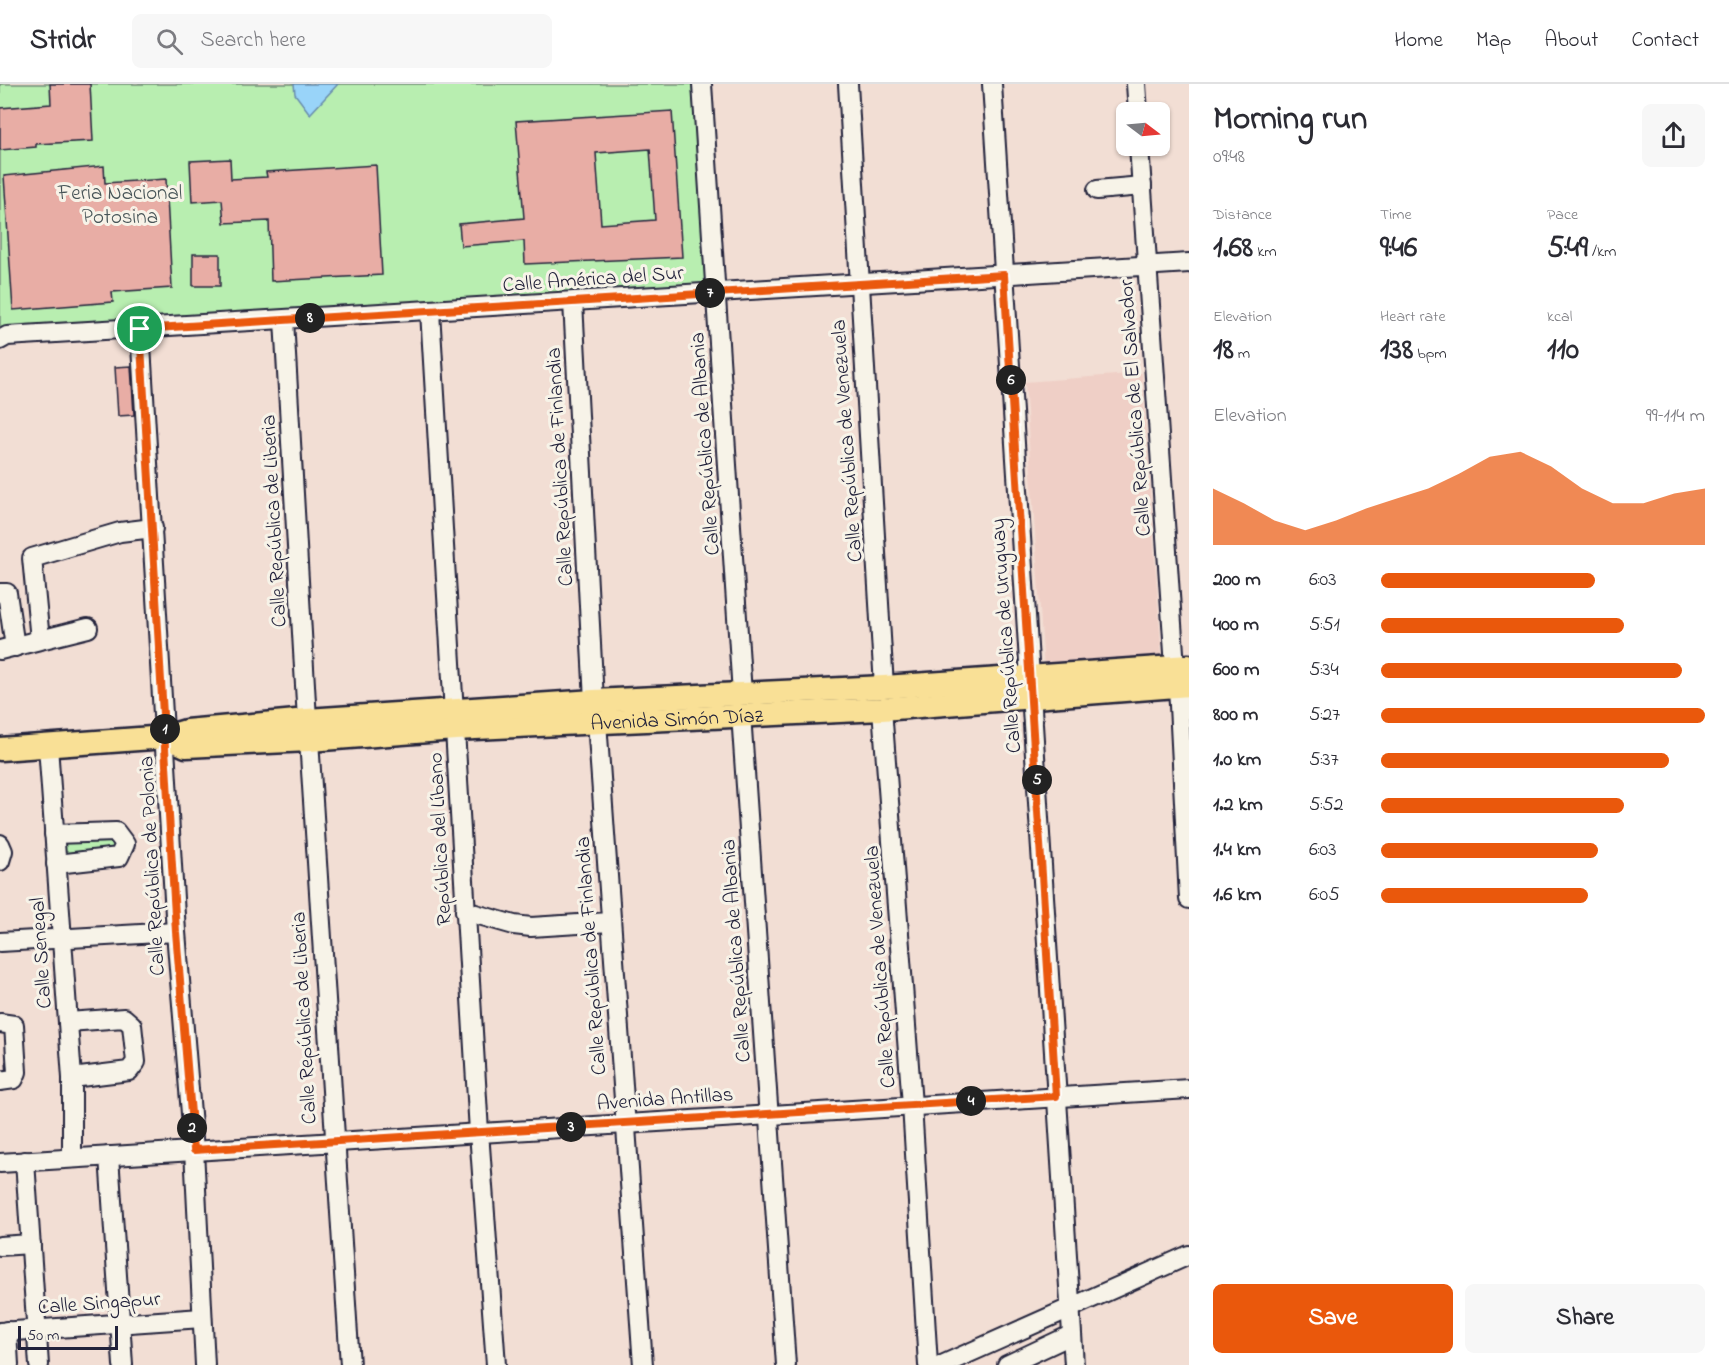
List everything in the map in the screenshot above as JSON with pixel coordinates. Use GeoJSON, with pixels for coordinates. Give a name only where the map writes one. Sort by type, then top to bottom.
{"type":"FeatureCollection","features":[{"type":"Feature","properties":{"kind":"main road","name":"Avenida Simón Díaz"},"geometry":{"type":"LineString","coordinates":[[0,749],[166,737],[186,746],[308,730],[595,712],[883,698],[1183,676]]}},
{"type":"Feature","properties":{"kind":"street","name":"Calle República de Albania"},"geometry":{"type":"LineString","coordinates":[[702,84],[786,1365]]}},
{"type":"Feature","properties":{"kind":"street","name":"Calle República de Venezuela"},"geometry":{"type":"LineString","coordinates":[[848,84],[883,698],[928,1365]]}},
{"type":"Feature","properties":{"kind":"street","name":"Calle República de Uruguay"},"geometry":{"type":"LineString","coordinates":[[992,84],[1074,1365]]}},
{"type":"Feature","properties":{"kind":"street"},"geometry":{"type":"LineString","coordinates":[[1136,84],[1137,102]]}},
{"type":"Feature","properties":{"kind":"street","name":"Calle República de El Salvador"},"geometry":{"type":"LineString","coordinates":[[1140,156],[1146,266],[1183,676],[1189,899]]}},
{"type":"Feature","properties":{"kind":"street"},"geometry":{"type":"LineString","coordinates":[[1097,190],[1142,186]]}},
{"type":"Feature","properties":{"kind":"street","name":"Calle América del Sur"},"geometry":{"type":"LineString","coordinates":[[0,340],[7,336],[1189,263]]}},
{"type":"Feature","properties":{"kind":"street","name":"Calle República de Finlandia"},"geometry":{"type":"LineString","coordinates":[[573,302],[595,712],[643,1365]]}},
{"type":"Feature","properties":{"kind":"street","name":"República del Líbano"},"geometry":{"type":"LineString","coordinates":[[430,311],[465,911],[496,1365]]}},
{"type":"Feature","properties":{"kind":"street","name":"Calle República de Liberia"},"geometry":{"type":"LineString","coordinates":[[284,320],[333,1142],[350,1365]]}},
{"type":"Feature","properties":{"kind":"street","name":"Calle República de Polonia"},"geometry":{"type":"LineString","coordinates":[[140,329],[176,932],[194,1150],[205,1365]]}},
{"type":"Feature","properties":{"kind":"street"},"geometry":{"type":"LineString","coordinates":[[40,640],[32,558],[120,532],[153,528]]}},
{"type":"Feature","properties":{"kind":"street"},"geometry":{"type":"LineString","coordinates":[[0,593],[6,592],[7,649],[88,628]]}},
{"type":"Feature","properties":{"kind":"street","name":"Calle Senegal"},"geometry":{"type":"LineString","coordinates":[[48,746],[72,1078],[72,1158]]}},
{"type":"Feature","properties":{"kind":"street"},"geometry":{"type":"LineString","coordinates":[[54,834],[116,832],[125,844],[119,857],[56,864]]}},
{"type":"Feature","properties":{"kind":"street"},"geometry":{"type":"LineString","coordinates":[[0,844],[3,851],[0,861]]}},
{"type":"Feature","properties":{"kind":"street"},"geometry":{"type":"LineString","coordinates":[[465,911],[514,925],[531,927],[610,922]]}},
{"type":"Feature","properties":{"kind":"street"},"geometry":{"type":"LineString","coordinates":[[0,942],[176,932]]}},
{"type":"Feature","properties":{"kind":"street"},"geometry":{"type":"LineString","coordinates":[[68,1022],[123,1018],[129,1021],[132,1025],[136,1062],[129,1071],[72,1078]]}},
{"type":"Feature","properties":{"kind":"street"},"geometry":{"type":"LineString","coordinates":[[0,1023],[14,1025],[17,1072],[14,1079],[0,1081]]}},
{"type":"Feature","properties":{"kind":"street","name":"Avenida Antillas"},"geometry":{"type":"LineString","coordinates":[[0,1163],[1189,1089]]}},
{"type":"Feature","properties":{"kind":"street"},"geometry":{"type":"LineString","coordinates":[[109,1156],[123,1365]]}},
{"type":"Feature","properties":{"kind":"street"},"geometry":{"type":"LineString","coordinates":[[25,1161],[39,1365]]}},
{"type":"Feature","properties":{"kind":"street"},"geometry":{"type":"LineString","coordinates":[[0,1246],[31,1244]]}},
{"type":"Feature","properties":{"kind":"street"},"geometry":{"type":"LineString","coordinates":[[942,1365],[1189,1255]]}},
{"type":"Feature","properties":{"kind":"street","name":"Calle Singapur"},"geometry":{"type":"LineString","coordinates":[[3,1331],[202,1318]]}},
{"type":"Feature","properties":{"kind":"street"},"geometry":{"type":"LineString","coordinates":[[3,1331],[9,1365]]}},
{"type":"Feature","properties":{"kind":"street"},"geometry":{"type":"LineString","coordinates":[[1007,1365],[1071,1335]]}},
{"type":"Feature","properties":{"kind":"shaded area"},"geometry":{"type":"Polygon","coordinates":[[[1142,373],[1162,661],[1044,669],[1025,382],[1142,373]]]}},
{"type":"Feature","properties":{"kind":"green space","name":"Feria Nacional Potosina"},"geometry":{"type":"Polygon","coordinates":[[[0,84],[692,84],[708,288],[0,333],[0,84]]]}},
{"type":"Feature","properties":{"kind":"green space"},"geometry":{"type":"Polygon","coordinates":[[[116,835],[119,853],[64,858],[63,839],[116,835]]]}},
{"type":"Feature","properties":{"kind":"water"},"geometry":{"type":"Polygon","coordinates":[[[294,84],[338,84],[310,114],[295,94],[294,84]]]}},
{"type":"Feature","properties":{"kind":"building"},"geometry":{"type":"Polygon","coordinates":[[[50,84],[90,84],[93,141],[36,144],[36,147],[0,150],[0,108],[51,104],[50,84]]]}},
{"type":"Feature","properties":{"kind":"building"},"geometry":{"type":"Polygon","coordinates":[[[672,111],[682,257],[525,264],[524,241],[461,246],[459,224],[524,218],[516,121],[672,111]],[[650,149],[596,153],[601,224],[655,220],[650,149]]]}},
{"type":"Feature","properties":{"kind":"building"},"geometry":{"type":"Polygon","coordinates":[[[230,159],[231,179],[267,177],[266,172],[376,165],[382,275],[271,281],[269,221],[224,223],[222,200],[192,202],[190,161],[230,159]]]}},
{"type":"Feature","properties":{"kind":"building"},"geometry":{"type":"Polygon","coordinates":[[[104,166],[105,183],[166,179],[172,288],[112,292],[113,302],[13,310],[4,176],[104,166]]]}},
{"type":"Feature","properties":{"kind":"building"},"geometry":{"type":"Polygon","coordinates":[[[193,254],[220,254],[220,286],[193,286],[193,254]]]}},
{"type":"Feature","properties":{"kind":"building"},"geometry":{"type":"Polygon","coordinates":[[[131,366],[134,415],[118,416],[115,367],[131,366]]]}},
{"type":"Feature","properties":{"kind":"route"},"geometry":{"type":"LineString","coordinates":[[1004,275],[1056,1096],[194,1150],[176,932],[140,329],[1004,275]]}}]}
